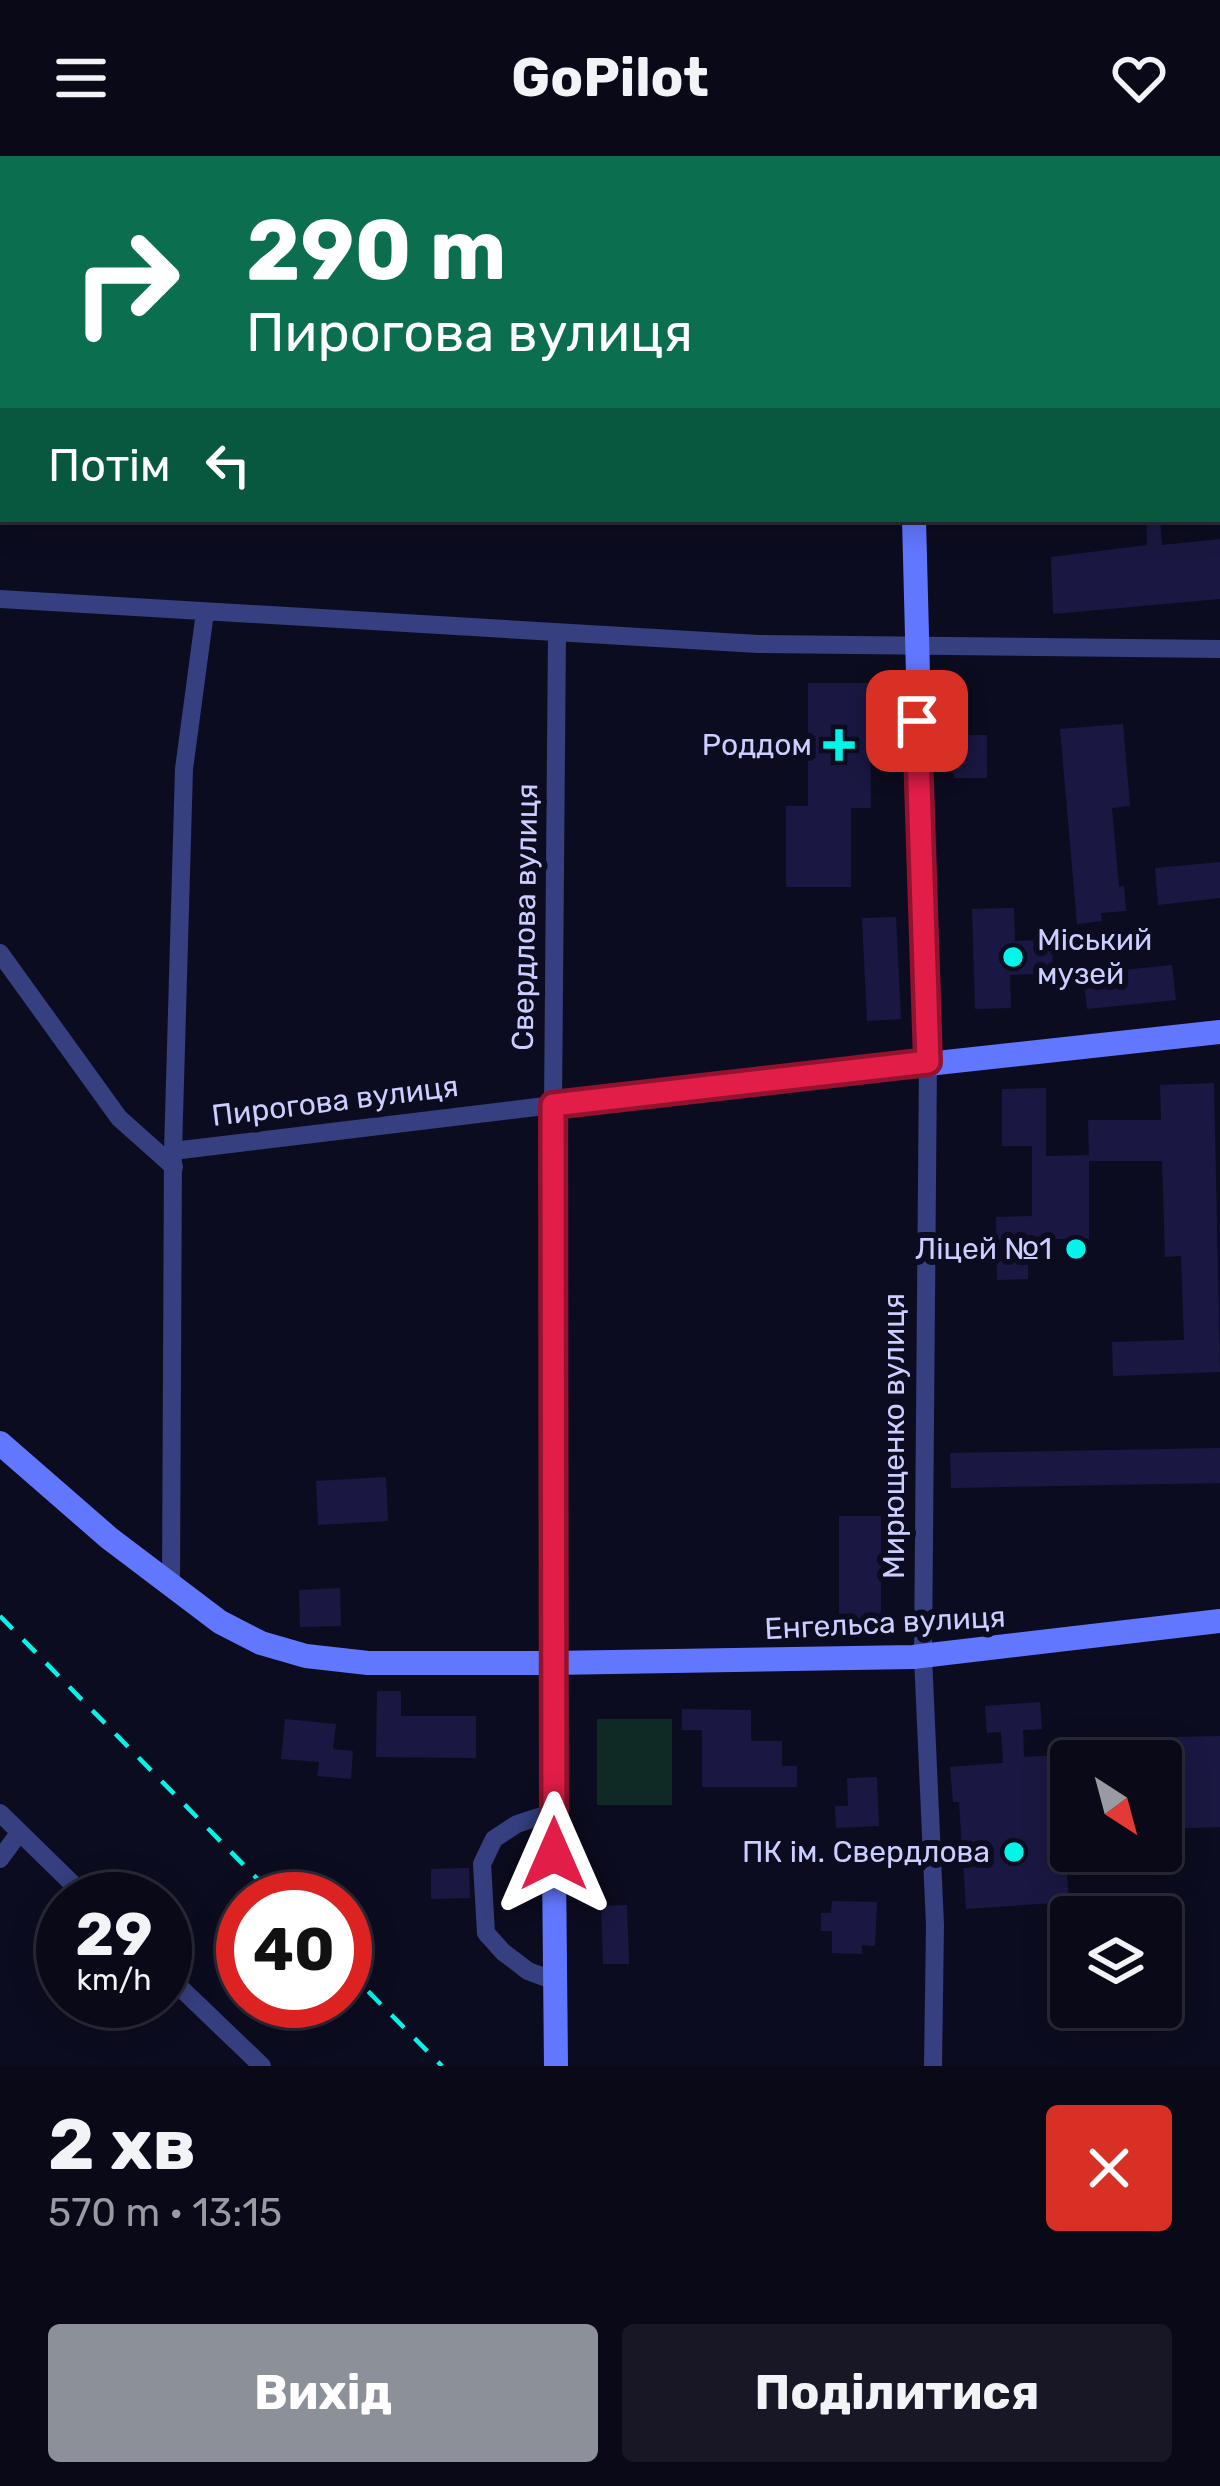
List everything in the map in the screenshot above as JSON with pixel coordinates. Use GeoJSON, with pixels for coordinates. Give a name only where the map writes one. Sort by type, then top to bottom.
{"type":"FeatureCollection","features":[{"type":"Feature","properties":{"kind":"street","name":"Мирющенко вулиця"},"geometry":{"type":"LineString","coordinates":[[914,522],[928,1062],[923,1656],[934,1925],[933,2066]]}},
{"type":"Feature","properties":{"kind":"street"},"geometry":{"type":"LineString","coordinates":[[0,599],[758,644],[1220,649]]}},
{"type":"Feature","properties":{"kind":"street"},"geometry":{"type":"LineString","coordinates":[[171,1586],[173,1159],[184,769],[205,612]]}},
{"type":"Feature","properties":{"kind":"street","name":"Свердлова вулиця"},"geometry":{"type":"LineString","coordinates":[[556,2066],[552,1663],[557,632]]}},
{"type":"Feature","properties":{"kind":"street"},"geometry":{"type":"LineString","coordinates":[[0,953],[118,1118],[173,1159]]}},
{"type":"Feature","properties":{"kind":"street","name":"Пирогова вулиця"},"geometry":{"type":"LineString","coordinates":[[173,1159],[553,1105],[1220,1032]]}},
{"type":"Feature","properties":{"kind":"street","name":"Енгельса вулиця"},"geometry":{"type":"LineString","coordinates":[[0,1442],[109,1538],[220,1622],[261,1643],[306,1657],[368,1663],[552,1663],[923,1656],[1220,1621]]}},
{"type":"Feature","properties":{"kind":"street"},"geometry":{"type":"LineString","coordinates":[[554,1812],[517,1824],[494,1839],[482,1864],[486,1933],[528,1971],[555,1982]]}},
{"type":"Feature","properties":{"kind":"street"},"geometry":{"type":"LineString","coordinates":[[0,1813],[60,1872]]}},
{"type":"Feature","properties":{"kind":"street"},"geometry":{"type":"LineString","coordinates":[[0,1859],[19,1833]]}},
{"type":"Feature","properties":{"kind":"street"},"geometry":{"type":"LineString","coordinates":[[192,1999],[262,2066]]}},
{"type":"Feature","properties":{"kind":"green space"},"geometry":{"type":"Polygon","coordinates":[[[597,1719],[672,1719],[672,1805],[597,1805],[597,1719]]]}},
{"type":"Feature","properties":{"kind":"building"},"geometry":{"type":"Polygon","coordinates":[[[1146,522],[1160,522],[1162,545],[1220,539],[1220,599],[1053,614],[1051,557],[1147,545],[1146,522]]]}},
{"type":"Feature","properties":{"kind":"building","name":"Роддом"},"geometry":{"type":"Polygon","coordinates":[[[808,683],[870,683],[871,808],[851,808],[851,887],[786,887],[786,806],[808,806],[808,683]]]}},
{"type":"Feature","properties":{"kind":"building"},"geometry":{"type":"Polygon","coordinates":[[[1123,724],[1130,806],[1112,808],[1119,887],[1124,886],[1126,911],[1101,913],[1102,921],[1077,924],[1060,729],[1123,724]]]}},
{"type":"Feature","properties":{"kind":"building"},"geometry":{"type":"Polygon","coordinates":[[[955,735],[987,735],[987,778],[954,778],[954,762],[945,762],[945,748],[955,744],[955,735]]]}},
{"type":"Feature","properties":{"kind":"building"},"geometry":{"type":"Polygon","coordinates":[[[1220,862],[1220,898],[1158,905],[1155,868],[1220,862]]]}},
{"type":"Feature","properties":{"kind":"building","name":"Міський музей"},"geometry":{"type":"Polygon","coordinates":[[[1014,908],[1015,941],[1052,940],[1053,973],[1010,975],[1011,1008],[975,1009],[972,909],[1014,908]]]}},
{"type":"Feature","properties":{"kind":"building"},"geometry":{"type":"Polygon","coordinates":[[[896,917],[901,1019],[867,1021],[862,918],[896,917]]]}},
{"type":"Feature","properties":{"kind":"building"},"geometry":{"type":"Polygon","coordinates":[[[1172,965],[1176,1000],[1087,1009],[1083,974],[1172,965]]]}},
{"type":"Feature","properties":{"kind":"building"},"geometry":{"type":"Polygon","coordinates":[[[1214,1083],[1220,1372],[1113,1376],[1112,1342],[1184,1340],[1181,1256],[1165,1257],[1162,1161],[1089,1161],[1089,1239],[1028,1239],[1028,1279],[997,1280],[996,1217],[1032,1216],[1032,1146],[1002,1146],[1002,1089],[1046,1088],[1046,1156],[1089,1155],[1088,1120],[1161,1120],[1160,1085],[1214,1083]]]}},
{"type":"Feature","properties":{"kind":"building"},"geometry":{"type":"Polygon","coordinates":[[[1220,1448],[1220,1483],[951,1488],[950,1453],[1220,1448]]]}},
{"type":"Feature","properties":{"kind":"building"},"geometry":{"type":"Polygon","coordinates":[[[386,1477],[388,1521],[318,1525],[316,1481],[386,1477]]]}},
{"type":"Feature","properties":{"kind":"building"},"geometry":{"type":"Polygon","coordinates":[[[839,1516],[881,1516],[881,1621],[839,1621],[839,1516]]]}},
{"type":"Feature","properties":{"kind":"building"},"geometry":{"type":"Polygon","coordinates":[[[340,1588],[341,1626],[300,1627],[299,1590],[340,1588]]]}},
{"type":"Feature","properties":{"kind":"building"},"geometry":{"type":"Polygon","coordinates":[[[377,1691],[401,1691],[401,1716],[476,1716],[476,1758],[376,1757],[377,1691]]]}},
{"type":"Feature","properties":{"kind":"building","name":"ПК ім. Свердлова"},"geometry":{"type":"Polygon","coordinates":[[[1040,1702],[1042,1729],[1023,1730],[1024,1757],[1050,1756],[1050,1872],[1067,1872],[1069,1896],[1050,1896],[1050,1903],[966,1909],[959,1802],[953,1802],[950,1767],[1003,1763],[1001,1732],[987,1733],[985,1706],[1040,1702]]]}},
{"type":"Feature","properties":{"kind":"building"},"geometry":{"type":"Polygon","coordinates":[[[682,1709],[751,1710],[751,1741],[782,1741],[782,1766],[797,1766],[797,1787],[702,1787],[702,1730],[682,1730],[682,1709]]]}},
{"type":"Feature","properties":{"kind":"building"},"geometry":{"type":"Polygon","coordinates":[[[285,1719],[336,1724],[333,1749],[353,1751],[351,1779],[317,1776],[319,1762],[281,1759],[285,1719]]]}},
{"type":"Feature","properties":{"kind":"building"},"geometry":{"type":"Polygon","coordinates":[[[1220,1736],[1220,1827],[1182,1828],[1182,1740],[1077,1739],[1220,1736]]]}},
{"type":"Feature","properties":{"kind":"building"},"geometry":{"type":"Polygon","coordinates":[[[877,1777],[879,1826],[836,1828],[835,1806],[848,1806],[847,1778],[877,1777]]]}},
{"type":"Feature","properties":{"kind":"building"},"geometry":{"type":"Polygon","coordinates":[[[469,1868],[470,1898],[431,1899],[431,1869],[469,1868]]]}},
{"type":"Feature","properties":{"kind":"building"},"geometry":{"type":"Polygon","coordinates":[[[832,1901],[877,1902],[875,1946],[862,1945],[862,1954],[832,1953],[832,1931],[821,1931],[821,1913],[831,1913],[832,1901]]]}},
{"type":"Feature","properties":{"kind":"building"},"geometry":{"type":"Polygon","coordinates":[[[627,1905],[629,1964],[603,1964],[601,1906],[627,1905]]]}},
{"type":"Feature","properties":{"kind":"railway"},"geometry":{"type":"LineString","coordinates":[[0,1616],[251,1872]]}},
{"type":"Feature","properties":{"kind":"railway"},"geometry":{"type":"LineString","coordinates":[[372,1995],[442,2066]]}},
{"type":"Feature","properties":{"kind":"place","name":"Роддом"},"geometry":{"type":"Point","coordinates":[839,745]}},
{"type":"Feature","properties":{"kind":"place","name":"Міський музей"},"geometry":{"type":"Point","coordinates":[1013,957]}},
{"type":"Feature","properties":{"kind":"place","name":"Ліцей №1"},"geometry":{"type":"Point","coordinates":[1076,1249]}},
{"type":"Feature","properties":{"kind":"place","name":"ПК ім. Свердлова"},"geometry":{"type":"Point","coordinates":[1014,1852]}},
{"type":"Feature","properties":{"kind":"route"},"geometry":{"type":"LineString","coordinates":[[554,1854],[553,1105],[928,1062],[917,721]]}}]}
